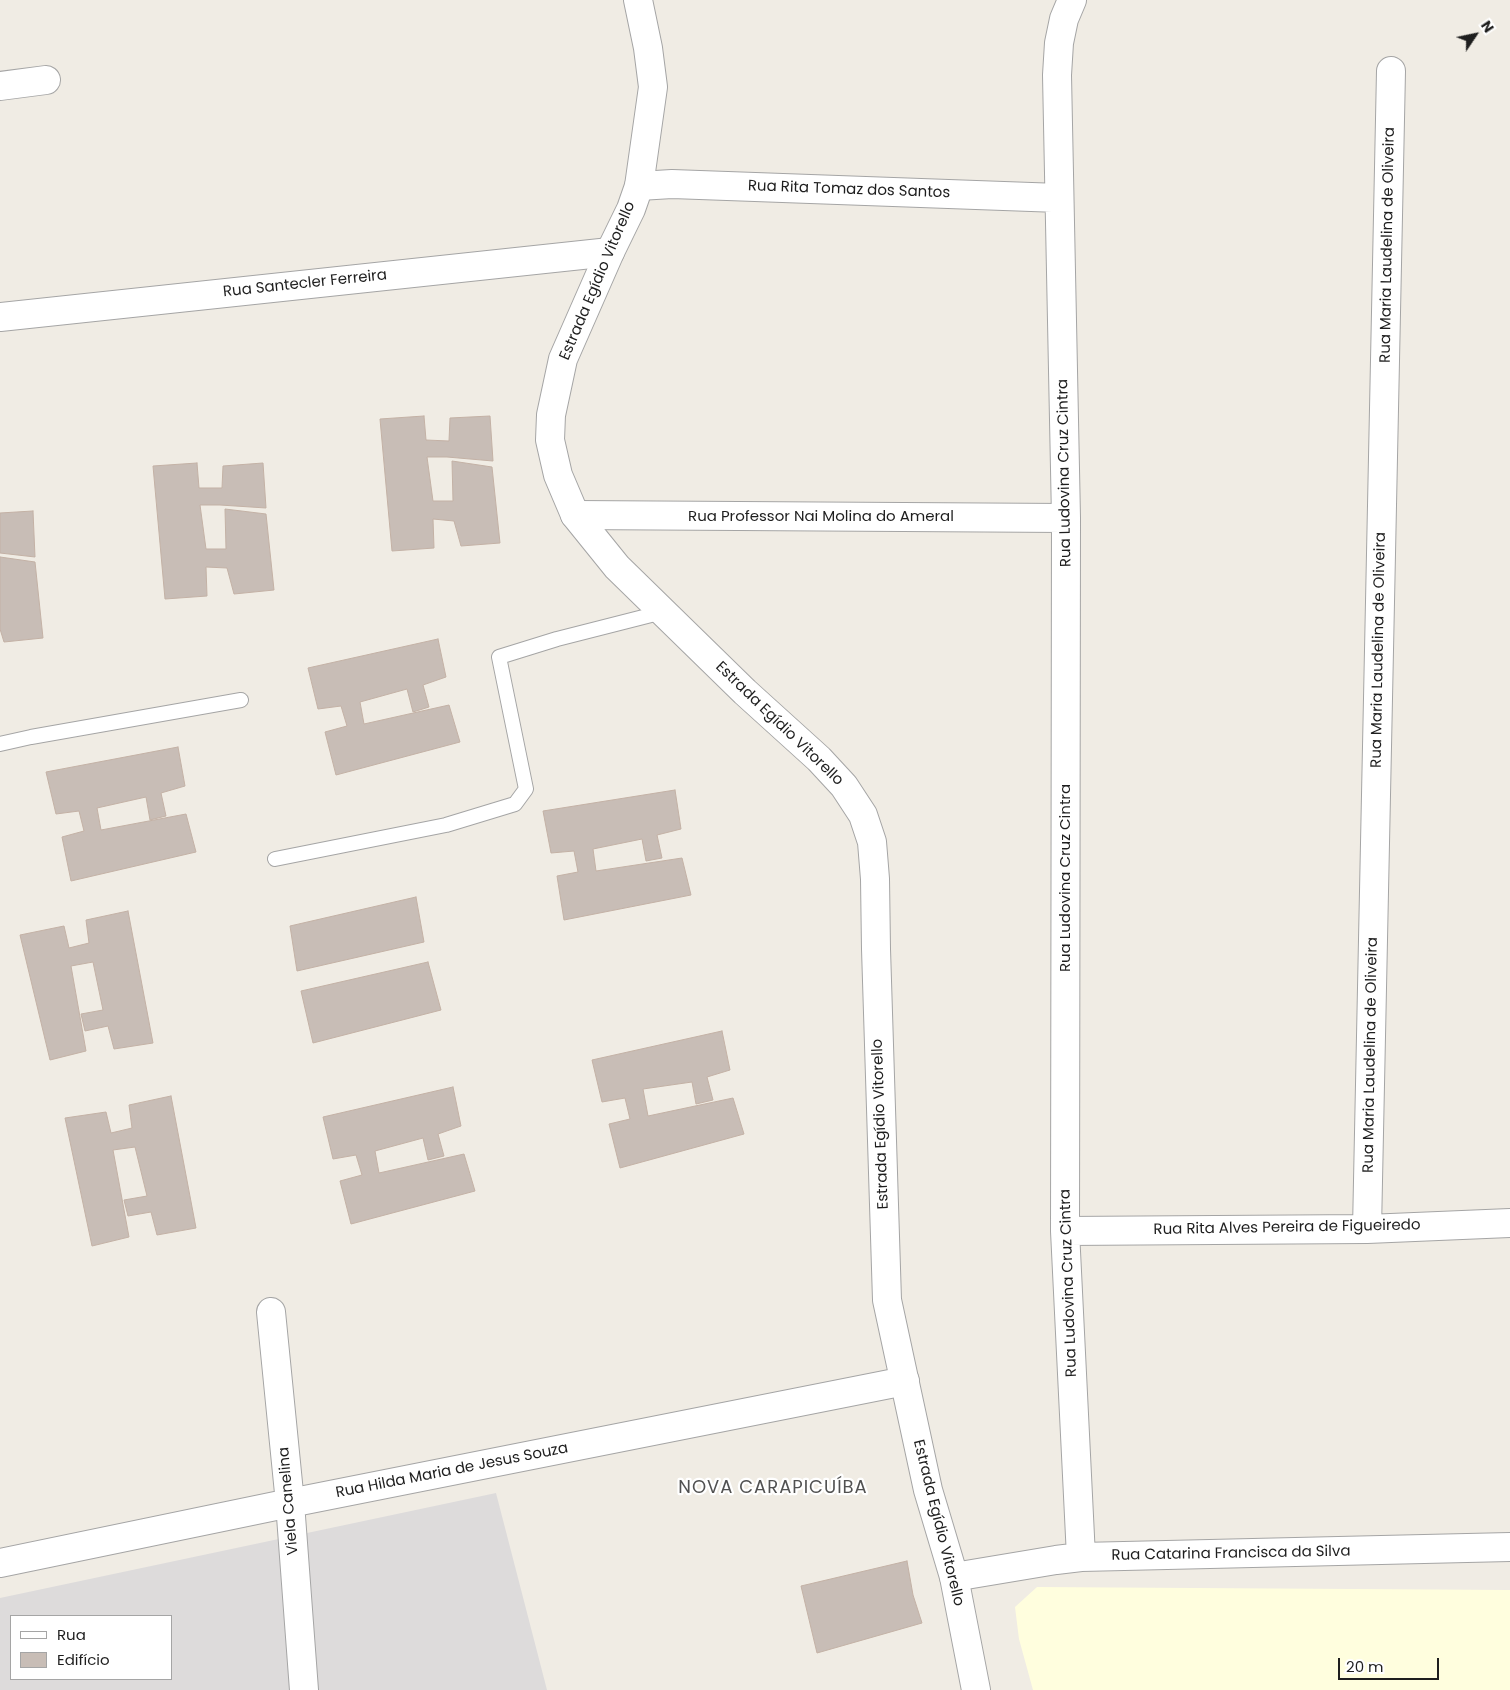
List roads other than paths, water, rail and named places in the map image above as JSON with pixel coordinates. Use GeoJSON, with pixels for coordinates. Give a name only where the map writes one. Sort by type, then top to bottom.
{"type":"FeatureCollection","features":[{"type":"Feature","properties":{"kind":"street","name":"Estrada Egídio Vitorello"},"geometry":{"type":"LineString","coordinates":[[638,0],[648,48],[653,87],[638,186],[631,209],[563,359],[552,415],[550,440],[558,475],[575,515],[617,568],[745,692],[819,759],[844,786],[863,815],[872,842],[876,879],[876,949],[887,1300],[928,1490],[954,1577],[976,1690]]}},
{"type":"Feature","properties":{"kind":"street","name":"Rua Ludovina Cruz Cintra"},"geometry":{"type":"LineString","coordinates":[[1072,0],[1064,19],[1059,43],[1056,75],[1066,518],[1065,1231],[1080,1557]]}},
{"type":"Feature","properties":{"kind":"street","name":"Rua Maria Laudelina de Oliveira"},"geometry":{"type":"LineString","coordinates":[[1367,1229],[1392,72]]}},
{"type":"Feature","properties":{"kind":"street"},"geometry":{"type":"LineString","coordinates":[[0,86],[46,80]]}},
{"type":"Feature","properties":{"kind":"street","name":"Rua Rita Tomaz dos Santos"},"geometry":{"type":"LineString","coordinates":[[638,186],[672,184],[1059,198]]}},
{"type":"Feature","properties":{"kind":"street","name":"Rua Santecler Ferreira"},"geometry":{"type":"LineString","coordinates":[[0,317],[610,252]]}},
{"type":"Feature","properties":{"kind":"street","name":"Rua Professor Nai Molina do Ameral"},"geometry":{"type":"LineString","coordinates":[[575,515],[1066,518]]}},
{"type":"Feature","properties":{"kind":"street","name":"Rua Rita Alves Pereira de Figueiredo"},"geometry":{"type":"LineString","coordinates":[[1065,1231],[1367,1229],[1510,1223]]}},
{"type":"Feature","properties":{"kind":"street","name":"Viela Canelina"},"geometry":{"type":"LineString","coordinates":[[271,1312],[290,1503],[304,1690]]}},
{"type":"Feature","properties":{"kind":"street","name":"Rua Hilda Maria de Jesus Souza"},"geometry":{"type":"LineString","coordinates":[[0,1563],[290,1503],[905,1381]]}},
{"type":"Feature","properties":{"kind":"street","name":"Rua Catarina Francisca da Silva"},"geometry":{"type":"LineString","coordinates":[[954,1577],[1080,1557],[1510,1547]]}},
{"type":"Feature","properties":{"kind":"lane"},"geometry":{"type":"LineString","coordinates":[[276,859],[446,825],[515,804],[526,788],[499,657],[557,639],[663,612]]}},
{"type":"Feature","properties":{"kind":"lane"},"geometry":{"type":"LineString","coordinates":[[0,744],[241,700]]}},
{"type":"Feature","properties":{"kind":"district","name":"NOVA CARAPICUÍBA"},"geometry":{"type":"Point","coordinates":[773,1488]}}]}
